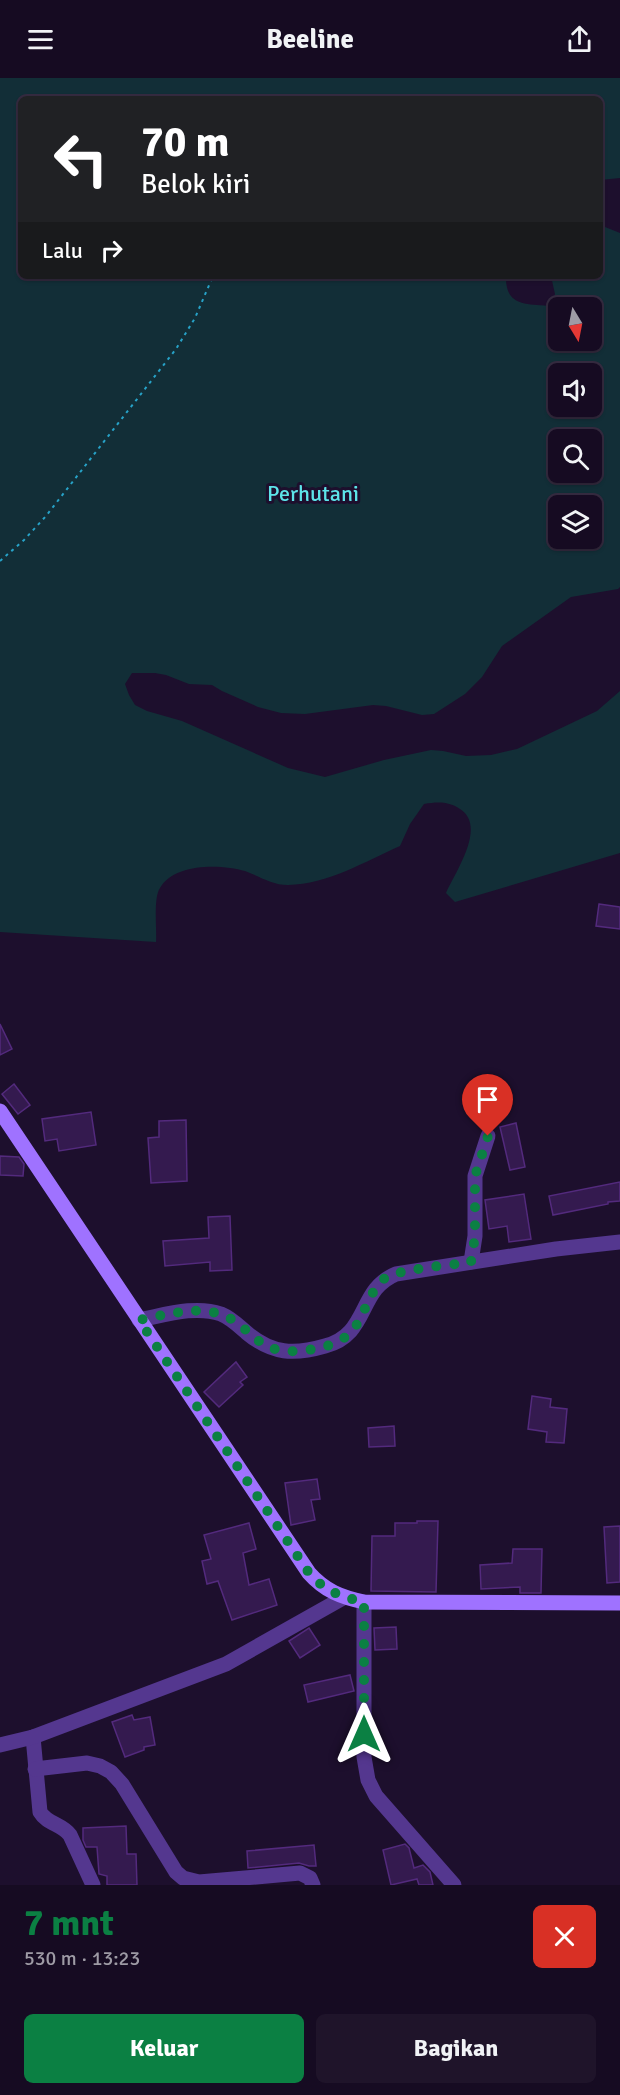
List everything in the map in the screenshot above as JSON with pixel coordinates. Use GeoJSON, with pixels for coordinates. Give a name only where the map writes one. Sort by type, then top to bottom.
{"type":"FeatureCollection","features":[{"type":"Feature","properties":{"kind":"street"},"geometry":{"type":"LineString","coordinates":[[0,1111],[309,1573],[323,1587],[344,1598],[364,1602],[620,1603]]}},
{"type":"Feature","properties":{"kind":"street"},"geometry":{"type":"LineString","coordinates":[[471,1262],[475,1236],[475,1176],[488,1136]]}},
{"type":"Feature","properties":{"kind":"street"},"geometry":{"type":"LineString","coordinates":[[139,1320],[188,1311],[221,1314],[233,1320],[256,1340],[272,1349],[296,1352],[325,1347],[352,1331],[375,1288],[384,1279],[396,1274],[556,1249],[620,1242]]}},
{"type":"Feature","properties":{"kind":"street"},"geometry":{"type":"LineString","coordinates":[[0,1745],[33,1737],[226,1664],[344,1598]]}},
{"type":"Feature","properties":{"kind":"street"},"geometry":{"type":"LineString","coordinates":[[364,1602],[364,1756],[371,1790],[454,1885]]}},
{"type":"Feature","properties":{"kind":"street"},"geometry":{"type":"LineString","coordinates":[[33,1737],[40,1812],[47,1821],[65,1829],[70,1835],[93,1885]]}},
{"type":"Feature","properties":{"kind":"street"},"geometry":{"type":"LineString","coordinates":[[35,1769],[87,1763],[111,1772],[122,1784],[170,1863],[183,1878],[199,1882],[300,1873],[310,1878],[314,1885]]}},
{"type":"Feature","properties":{"kind":"path"},"geometry":{"type":"LineString","coordinates":[[0,561],[46,516],[176,350],[195,318],[212,279]]}},
{"type":"Feature","properties":{"kind":"green space","name":"Perhutani"},"geometry":{"type":"Polygon","coordinates":[[[0,78],[620,78],[620,178],[603,180],[603,96],[18,96],[18,279],[506,279],[509,293],[513,299],[526,304],[548,306],[548,351],[602,351],[602,297],[554,297],[552,279],[603,279],[603,226],[620,233],[620,587],[618,589],[571,597],[502,646],[482,677],[465,694],[434,714],[422,715],[373,705],[305,714],[281,713],[258,707],[212,685],[189,684],[155,673],[132,673],[125,684],[135,705],[147,711],[182,721],[288,768],[325,777],[384,760],[431,750],[466,756],[491,755],[517,749],[597,711],[620,691],[620,853],[455,902],[446,893],[467,849],[471,826],[468,817],[456,806],[429,803],[424,804],[410,824],[400,846],[346,871],[317,881],[282,885],[245,871],[224,867],[199,867],[176,874],[167,880],[160,888],[156,906],[156,942],[0,932],[0,78]]]}},
{"type":"Feature","properties":{"kind":"building"},"geometry":{"type":"Polygon","coordinates":[[[599,904],[620,907],[620,929],[596,926],[599,904]]]}},
{"type":"Feature","properties":{"kind":"building"},"geometry":{"type":"Polygon","coordinates":[[[0,1024],[12,1049],[0,1055],[0,1024]]]}},
{"type":"Feature","properties":{"kind":"building"},"geometry":{"type":"Polygon","coordinates":[[[14,1084],[30,1105],[18,1114],[2,1094],[14,1084]]]}},
{"type":"Feature","properties":{"kind":"building"},"geometry":{"type":"Polygon","coordinates":[[[91,1112],[96,1145],[59,1151],[57,1139],[45,1141],[42,1119],[91,1112]]]}},
{"type":"Feature","properties":{"kind":"building"},"geometry":{"type":"Polygon","coordinates":[[[186,1120],[187,1181],[151,1183],[148,1138],[159,1137],[159,1121],[186,1120]]]}},
{"type":"Feature","properties":{"kind":"building"},"geometry":{"type":"Polygon","coordinates":[[[516,1123],[525,1167],[510,1170],[500,1127],[516,1123]]]}},
{"type":"Feature","properties":{"kind":"building"},"geometry":{"type":"Polygon","coordinates":[[[0,1156],[19,1157],[24,1164],[23,1176],[0,1175],[0,1156]]]}},
{"type":"Feature","properties":{"kind":"building"},"geometry":{"type":"Polygon","coordinates":[[[620,1182],[620,1201],[553,1215],[549,1196],[620,1182]]]}},
{"type":"Feature","properties":{"kind":"building"},"geometry":{"type":"Polygon","coordinates":[[[524,1194],[531,1239],[509,1242],[507,1226],[489,1229],[485,1200],[524,1194]]]}},
{"type":"Feature","properties":{"kind":"building"},"geometry":{"type":"Polygon","coordinates":[[[230,1216],[232,1270],[210,1271],[210,1262],[165,1266],[163,1241],[209,1238],[208,1217],[230,1216]]]}},
{"type":"Feature","properties":{"kind":"building"},"geometry":{"type":"Polygon","coordinates":[[[236,1362],[247,1377],[240,1382],[243,1385],[219,1407],[204,1392],[236,1362]]]}},
{"type":"Feature","properties":{"kind":"building"},"geometry":{"type":"Polygon","coordinates":[[[532,1396],[551,1399],[550,1407],[567,1409],[564,1443],[546,1442],[547,1432],[528,1429],[532,1396]]]}},
{"type":"Feature","properties":{"kind":"building"},"geometry":{"type":"Polygon","coordinates":[[[394,1426],[395,1446],[369,1447],[368,1428],[394,1426]]]}},
{"type":"Feature","properties":{"kind":"building"},"geometry":{"type":"Polygon","coordinates":[[[317,1479],[320,1499],[311,1500],[315,1520],[291,1525],[285,1483],[317,1479]]]}},
{"type":"Feature","properties":{"kind":"building"},"geometry":{"type":"Polygon","coordinates":[[[417,1521],[438,1521],[436,1592],[371,1591],[372,1536],[395,1536],[395,1523],[417,1523],[417,1521]]]}},
{"type":"Feature","properties":{"kind":"building"},"geometry":{"type":"Polygon","coordinates":[[[249,1523],[256,1549],[243,1553],[249,1585],[269,1579],[277,1605],[232,1620],[218,1581],[207,1584],[202,1561],[211,1559],[204,1535],[249,1523]]]}},
{"type":"Feature","properties":{"kind":"building"},"geometry":{"type":"Polygon","coordinates":[[[620,1526],[620,1582],[607,1583],[604,1527],[620,1526]]]}},
{"type":"Feature","properties":{"kind":"building"},"geometry":{"type":"Polygon","coordinates":[[[513,1549],[542,1549],[541,1593],[520,1593],[520,1587],[481,1589],[480,1565],[512,1563],[513,1549]]]}},
{"type":"Feature","properties":{"kind":"building"},"geometry":{"type":"Polygon","coordinates":[[[396,1627],[397,1649],[375,1650],[374,1628],[396,1627]]]}},
{"type":"Feature","properties":{"kind":"building"},"geometry":{"type":"Polygon","coordinates":[[[309,1628],[320,1645],[300,1658],[289,1641],[309,1628]]]}},
{"type":"Feature","properties":{"kind":"building"},"geometry":{"type":"Polygon","coordinates":[[[350,1675],[354,1691],[308,1702],[304,1685],[350,1675]]]}},
{"type":"Feature","properties":{"kind":"building"},"geometry":{"type":"Polygon","coordinates":[[[132,1715],[134,1720],[150,1717],[155,1745],[144,1747],[144,1750],[125,1757],[112,1722],[132,1715]]]}},
{"type":"Feature","properties":{"kind":"building"},"geometry":{"type":"Polygon","coordinates":[[[126,1826],[127,1854],[136,1854],[137,1885],[107,1885],[107,1876],[99,1874],[97,1847],[86,1847],[83,1840],[83,1828],[126,1826]]]}},
{"type":"Feature","properties":{"kind":"building"},"geometry":{"type":"Polygon","coordinates":[[[405,1844],[409,1848],[414,1868],[423,1865],[430,1872],[433,1885],[419,1885],[417,1879],[391,1885],[383,1850],[405,1844]]]}},
{"type":"Feature","properties":{"kind":"building"},"geometry":{"type":"Polygon","coordinates":[[[314,1845],[316,1866],[299,1863],[248,1868],[247,1851],[314,1845]]]}},
{"type":"Feature","properties":{"kind":"route"},"geometry":{"type":"LineString","coordinates":[[364,1734],[364,1602],[344,1598],[330,1592],[309,1573],[139,1320],[188,1311],[221,1314],[233,1320],[266,1347],[279,1351],[296,1352],[325,1347],[340,1340],[352,1331],[375,1288],[384,1279],[396,1274],[471,1262],[476,1221],[475,1176],[488,1136]]}}]}
